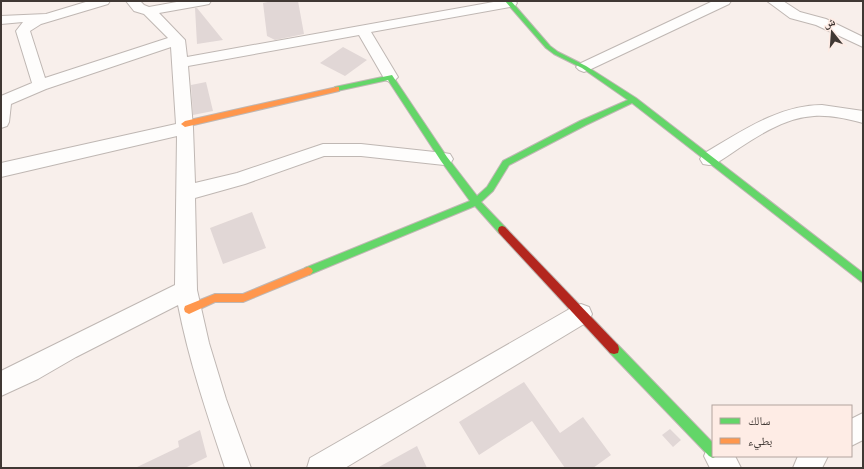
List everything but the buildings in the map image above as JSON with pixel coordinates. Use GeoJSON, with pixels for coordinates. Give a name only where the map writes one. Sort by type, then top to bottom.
{"type":"FeatureCollection","features":[{"type":"Feature","properties":{"kind":"street"},"geometry":{"type":"LineString","coordinates":[[141,6],[204,1]]}},
{"type":"Feature","properties":{"kind":"street"},"geometry":{"type":"LineString","coordinates":[[584,66],[724,1]]}},
{"type":"Feature","properties":{"kind":"street"},"geometry":{"type":"LineString","coordinates":[[774,1],[795,15],[821,22],[863,43]]}},
{"type":"Feature","properties":{"kind":"street"},"geometry":{"type":"LineString","coordinates":[[40,85],[23,31],[27,26],[36,21],[96,2]]}},
{"type":"Feature","properties":{"kind":"street"},"geometry":{"type":"LineString","coordinates":[[180,62],[363,30],[509,2],[548,47],[556,53],[584,66],[633,100],[863,279]]}},
{"type":"Feature","properties":{"kind":"street"},"geometry":{"type":"LineString","coordinates":[[141,6],[178,40],[185,126],[187,300],[197,343],[214,399],[238,468]]}},
{"type":"Feature","properties":{"kind":"street"},"geometry":{"type":"LineString","coordinates":[[1,20],[51,16]]}},
{"type":"Feature","properties":{"kind":"street"},"geometry":{"type":"LineString","coordinates":[[363,30],[390,77],[444,160],[476,202],[580,314],[712,451]]}},
{"type":"Feature","properties":{"kind":"street"},"geometry":{"type":"LineString","coordinates":[[1,122],[2,102],[40,85],[178,40]]}},
{"type":"Feature","properties":{"kind":"street"},"geometry":{"type":"LineString","coordinates":[[1,170],[390,77]]}},
{"type":"Feature","properties":{"kind":"street"},"geometry":{"type":"LineString","coordinates":[[1,384],[68,350],[187,300],[223,298],[229,301],[243,298],[476,202],[486,196],[500,170],[506,163],[583,122],[633,100]]}},
{"type":"Feature","properties":{"kind":"street"},"geometry":{"type":"LineString","coordinates":[[709,159],[774,122],[794,114],[815,111],[863,117]]}},
{"type":"Feature","properties":{"kind":"street"},"geometry":{"type":"LineString","coordinates":[[185,193],[239,179],[322,150],[361,150],[444,160]]}},
{"type":"Feature","properties":{"kind":"street"},"geometry":{"type":"LineString","coordinates":[[320,468],[580,314]]}},
{"type":"Feature","properties":{"kind":"street"},"geometry":{"type":"LineString","coordinates":[[852,432],[863,426]]}},
{"type":"Feature","properties":{"kind":"street"},"geometry":{"type":"LineString","coordinates":[[718,457],[728,468]]}},
{"type":"Feature","properties":{"kind":"street"},"geometry":{"type":"LineString","coordinates":[[806,468],[815,457]]}},
{"type":"Feature","properties":{"kind":"traffic: fast"},"geometry":{"type":"LineString","coordinates":[[508,1],[548,47],[556,53],[584,67],[633,100],[863,279]]}},
{"type":"Feature","properties":{"kind":"traffic: fast"},"geometry":{"type":"LineString","coordinates":[[337,89],[390,77],[444,159],[476,202],[502,230]]}},
{"type":"Feature","properties":{"kind":"traffic: fast"},"geometry":{"type":"LineString","coordinates":[[308,271],[476,202],[490,189],[506,163],[583,123],[633,100]]}},
{"type":"Feature","properties":{"kind":"traffic: fast"},"geometry":{"type":"LineString","coordinates":[[614,349],[712,451]]}},
{"type":"Feature","properties":{"kind":"traffic: slow"},"geometry":{"type":"LineString","coordinates":[[185,124],[337,89]]}},
{"type":"Feature","properties":{"kind":"traffic: slow"},"geometry":{"type":"LineString","coordinates":[[189,309],[215,298],[243,298],[308,271]]}},
{"type":"Feature","properties":{"kind":"traffic: jam"},"geometry":{"type":"LineString","coordinates":[[502,230],[614,349]]}}]}
